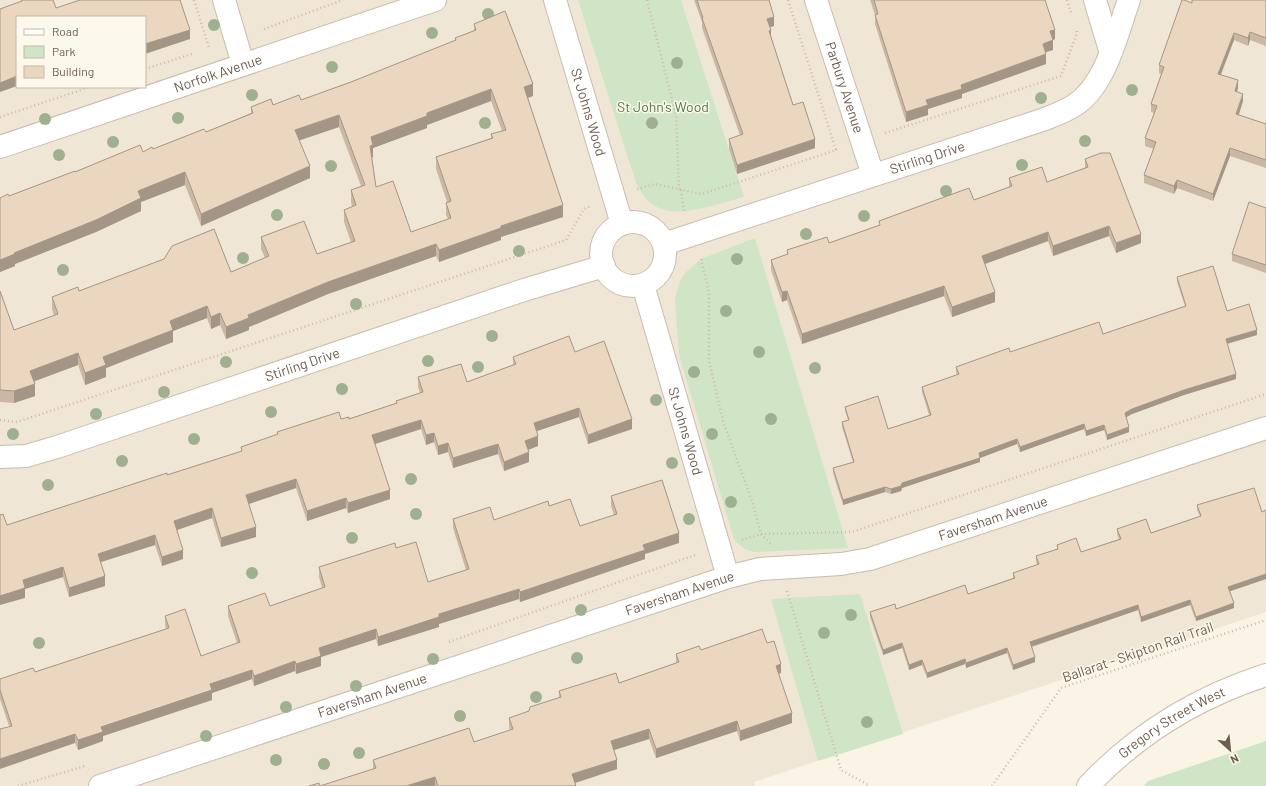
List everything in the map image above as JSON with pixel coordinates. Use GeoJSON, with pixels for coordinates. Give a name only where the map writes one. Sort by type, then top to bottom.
{"type":"FeatureCollection","features":[{"type":"Feature","properties":{"kind":"street"},"geometry":{"type":"LineString","coordinates":[[224,0],[243,64]]}},
{"type":"Feature","properties":{"kind":"street","name":"Norfolk Avenue"},"geometry":{"type":"LineString","coordinates":[[0,147],[435,0]]}},
{"type":"Feature","properties":{"kind":"street","name":"St Johns Wood"},"geometry":{"type":"LineString","coordinates":[[555,0],[622,224]]}},
{"type":"Feature","properties":{"kind":"street","name":"Parbury Avenue"},"geometry":{"type":"LineString","coordinates":[[816,0],[873,175]]}},
{"type":"Feature","properties":{"kind":"street"},"geometry":{"type":"LineString","coordinates":[[1094,0],[1110,50]]}},
{"type":"Feature","properties":{"kind":"street","name":"Stirling Drive"},"geometry":{"type":"LineString","coordinates":[[664,244],[1045,119],[1074,106],[1094,85],[1102,73],[1129,0]]}},
{"type":"Feature","properties":{"kind":"street"},"geometry":{"type":"LineString","coordinates":[[638,223],[652,228],[659,235],[664,244],[666,253],[664,264],[652,281],[642,285],[624,285],[609,275],[604,266],[601,256],[604,241],[614,229],[622,224],[638,223]]}},
{"type":"Feature","properties":{"kind":"street","name":"Stirling Drive"},"geometry":{"type":"LineString","coordinates":[[0,457],[26,456],[57,447],[524,290],[604,266]]}},
{"type":"Feature","properties":{"kind":"street","name":"St Johns Wood"},"geometry":{"type":"LineString","coordinates":[[642,285],[728,577]]}},
{"type":"Feature","properties":{"kind":"street","name":"Faversham Avenue"},"geometry":{"type":"LineString","coordinates":[[100,786],[728,577],[760,569],[841,564],[888,554],[1266,428]]}},
{"type":"Feature","properties":{"kind":"street","name":"Gregory Street West"},"geometry":{"type":"LineString","coordinates":[[1088,786],[1117,757],[1161,724],[1214,695],[1266,675]]}},
{"type":"Feature","properties":{"kind":"path"},"geometry":{"type":"LineString","coordinates":[[194,0],[209,48]]}},
{"type":"Feature","properties":{"kind":"path"},"geometry":{"type":"LineString","coordinates":[[236,40],[343,0]]}},
{"type":"Feature","properties":{"kind":"path"},"geometry":{"type":"LineString","coordinates":[[646,0],[676,115],[680,190],[684,212]]}},
{"type":"Feature","properties":{"kind":"path"},"geometry":{"type":"LineString","coordinates":[[788,0],[836,150]]}},
{"type":"Feature","properties":{"kind":"path"},"geometry":{"type":"LineString","coordinates":[[0,420],[17,422],[566,240],[584,209],[651,184],[702,194],[862,140],[1061,76],[1077,33]]}},
{"type":"Feature","properties":{"kind":"path"},"geometry":{"type":"LineString","coordinates":[[202,50],[215,46]]}},
{"type":"Feature","properties":{"kind":"path"},"geometry":{"type":"LineString","coordinates":[[146,69],[195,53]]}},
{"type":"Feature","properties":{"kind":"path"},"geometry":{"type":"LineString","coordinates":[[0,117],[87,88]]}},
{"type":"Feature","properties":{"kind":"path"},"geometry":{"type":"LineString","coordinates":[[701,259],[709,293],[710,361],[723,421],[753,504],[761,534],[776,548],[780,567],[841,770],[870,786]]}},
{"type":"Feature","properties":{"kind":"path"},"geometry":{"type":"LineString","coordinates":[[719,547],[761,534],[852,532],[1266,394]]}},
{"type":"Feature","properties":{"kind":"path","name":"Ballarat - Skipton Rail Trail"},"geometry":{"type":"LineString","coordinates":[[992,786],[1061,688],[1266,620]]}},
{"type":"Feature","properties":{"kind":"shaded area"},"geometry":{"type":"Polygon","coordinates":[[[0,0],[1266,0],[1266,612],[754,782],[755,786],[0,786],[0,0]]]}},
{"type":"Feature","properties":{"kind":"green space","name":"St John's Wood"},"geometry":{"type":"Polygon","coordinates":[[[578,0],[681,0],[744,197],[694,210],[681,211],[668,211],[657,207],[647,200],[639,188],[633,173],[578,0]]]}},
{"type":"Feature","properties":{"kind":"green space"},"geometry":{"type":"Polygon","coordinates":[[[755,238],[848,548],[756,552],[749,551],[734,539],[679,355],[675,299],[680,281],[685,273],[701,259],[755,238]]]}},
{"type":"Feature","properties":{"kind":"green space"},"geometry":{"type":"Polygon","coordinates":[[[860,594],[903,734],[818,761],[771,599],[860,594]]]}},
{"type":"Feature","properties":{"kind":"green space"},"geometry":{"type":"Polygon","coordinates":[[[1266,741],[1266,786],[1144,786],[1148,781],[1266,741]]]}},
{"type":"Feature","properties":{"kind":"building"},"geometry":{"type":"Polygon","coordinates":[[[21,0],[53,0],[56,8],[80,0],[180,0],[190,30],[146,44],[146,16],[16,16],[16,76],[0,83],[0,9],[22,1],[21,0]]]}},
{"type":"Feature","properties":{"kind":"building"},"geometry":{"type":"Polygon","coordinates":[[[697,0],[769,0],[774,17],[767,19],[771,30],[769,31],[793,105],[803,102],[815,139],[737,165],[729,139],[743,134],[697,0]]]}},
{"type":"Feature","properties":{"kind":"building"},"geometry":{"type":"Polygon","coordinates":[[[874,0],[1045,0],[1055,30],[1050,31],[1053,40],[1043,44],[1046,54],[961,85],[962,89],[926,100],[928,105],[906,112],[875,15],[878,14],[874,0]]]}},
{"type":"Feature","properties":{"kind":"building"},"geometry":{"type":"Polygon","coordinates":[[[1182,0],[1192,3],[1192,0],[1266,0],[1266,38],[1250,32],[1248,38],[1234,33],[1218,74],[1238,80],[1235,91],[1243,94],[1236,114],[1266,124],[1266,160],[1230,148],[1213,194],[1177,180],[1174,186],[1144,175],[1156,142],[1145,138],[1157,106],[1151,104],[1164,67],[1159,65],[1182,0]]]}},
{"type":"Feature","properties":{"kind":"building"},"geometry":{"type":"Polygon","coordinates":[[[505,11],[533,84],[524,87],[563,205],[501,226],[501,228],[439,250],[436,244],[328,282],[248,315],[249,318],[226,327],[220,313],[211,317],[207,306],[170,321],[173,330],[103,357],[106,365],[85,373],[78,353],[30,371],[35,384],[14,391],[0,390],[0,291],[14,330],[58,314],[52,297],[78,287],[79,291],[164,259],[172,246],[214,229],[231,272],[269,256],[261,237],[304,221],[317,254],[355,241],[344,210],[356,205],[351,190],[365,185],[339,115],[295,130],[310,166],[201,214],[185,172],[138,191],[141,198],[96,220],[0,260],[0,198],[75,172],[140,145],[143,152],[152,147],[153,149],[204,129],[206,132],[253,113],[251,107],[271,99],[273,105],[299,95],[301,100],[351,82],[456,40],[455,38],[476,30],[474,24],[505,11]],[[491,89],[427,113],[427,116],[371,137],[373,145],[370,146],[376,187],[393,181],[411,232],[451,218],[446,203],[451,201],[436,157],[493,138],[491,134],[506,130],[491,89]]]}},
{"type":"Feature","properties":{"kind":"building"},"geometry":{"type":"Polygon","coordinates":[[[1101,153],[1110,153],[1141,234],[1116,243],[1109,226],[1053,246],[1048,232],[982,256],[995,292],[952,307],[944,286],[802,334],[787,291],[782,292],[771,260],[788,254],[787,250],[827,237],[829,243],[880,225],[879,221],[969,188],[974,200],[1012,186],[1009,178],[1042,167],[1047,182],[1088,167],[1085,159],[1101,153]]]}},
{"type":"Feature","properties":{"kind":"building"},"geometry":{"type":"Polygon","coordinates":[[[1249,202],[1266,208],[1266,265],[1232,254],[1249,202]]]}},
{"type":"Feature","properties":{"kind":"building"},"geometry":{"type":"Polygon","coordinates":[[[1213,266],[1227,311],[1249,304],[1257,330],[1226,339],[1236,374],[1184,390],[1132,409],[1125,413],[1129,427],[1107,435],[1104,425],[1086,431],[1084,424],[1020,447],[1017,439],[979,453],[980,458],[902,483],[901,486],[891,489],[885,487],[843,500],[833,468],[854,462],[842,422],[849,420],[845,407],[878,396],[888,429],[931,415],[922,387],[959,374],[956,367],[1009,348],[1010,352],[1099,322],[1103,334],[1186,306],[1177,277],[1213,266]]]}},
{"type":"Feature","properties":{"kind":"building"},"geometry":{"type":"Polygon","coordinates":[[[569,336],[575,352],[604,341],[632,419],[588,435],[579,408],[534,423],[538,436],[525,441],[529,452],[504,462],[498,444],[453,458],[448,443],[438,446],[434,433],[426,435],[421,420],[372,435],[390,490],[348,503],[346,498],[307,511],[296,479],[246,495],[256,527],[221,538],[212,508],[174,521],[183,550],[162,557],[155,535],[98,554],[105,576],[69,588],[63,567],[23,580],[25,588],[0,596],[0,515],[3,514],[7,525],[167,473],[167,475],[242,451],[241,447],[278,434],[277,432],[339,412],[341,419],[349,417],[349,419],[397,403],[396,401],[423,392],[418,377],[461,364],[467,382],[516,364],[513,357],[569,336]]]}},
{"type":"Feature","properties":{"kind":"building"},"geometry":{"type":"Polygon","coordinates":[[[662,480],[679,533],[643,545],[645,550],[520,592],[519,589],[439,614],[439,617],[378,637],[376,629],[319,648],[321,656],[296,664],[295,661],[254,676],[252,670],[210,684],[212,690],[101,727],[103,732],[78,740],[75,734],[0,759],[0,729],[12,726],[0,690],[0,679],[33,668],[35,672],[169,628],[165,616],[185,609],[201,656],[240,642],[228,606],[265,593],[270,606],[325,587],[319,567],[395,543],[396,548],[416,542],[428,582],[469,569],[453,519],[490,507],[494,520],[548,501],[549,506],[570,499],[580,526],[617,514],[611,496],[662,480]]]}},
{"type":"Feature","properties":{"kind":"building"},"geometry":{"type":"Polygon","coordinates":[[[1254,488],[1262,512],[1266,510],[1266,574],[1228,587],[1234,603],[1196,617],[1190,600],[1141,617],[1138,605],[1030,642],[1035,657],[1013,665],[1007,648],[966,663],[965,659],[927,673],[922,660],[909,665],[902,643],[883,650],[870,612],[895,604],[896,609],[965,585],[968,594],[1015,578],[1013,573],[1039,564],[1036,556],[1058,549],[1057,545],[1076,538],[1081,552],[1121,539],[1117,529],[1146,519],[1151,533],[1201,516],[1197,505],[1254,488]]]}},
{"type":"Feature","properties":{"kind":"building"},"geometry":{"type":"Polygon","coordinates":[[[762,629],[767,643],[774,641],[781,664],[776,666],[792,713],[740,731],[737,721],[656,749],[649,729],[611,741],[617,760],[572,774],[576,786],[438,786],[435,777],[406,786],[320,786],[376,768],[373,760],[469,728],[474,742],[513,729],[509,718],[529,711],[530,707],[561,697],[559,691],[616,673],[619,683],[679,662],[676,654],[699,646],[701,650],[762,629]]]}},
{"type":"Feature","properties":{"kind":"building"},"geometry":{"type":"Polygon","coordinates":[[[319,783],[320,786],[309,786],[319,783]]]}}]}
